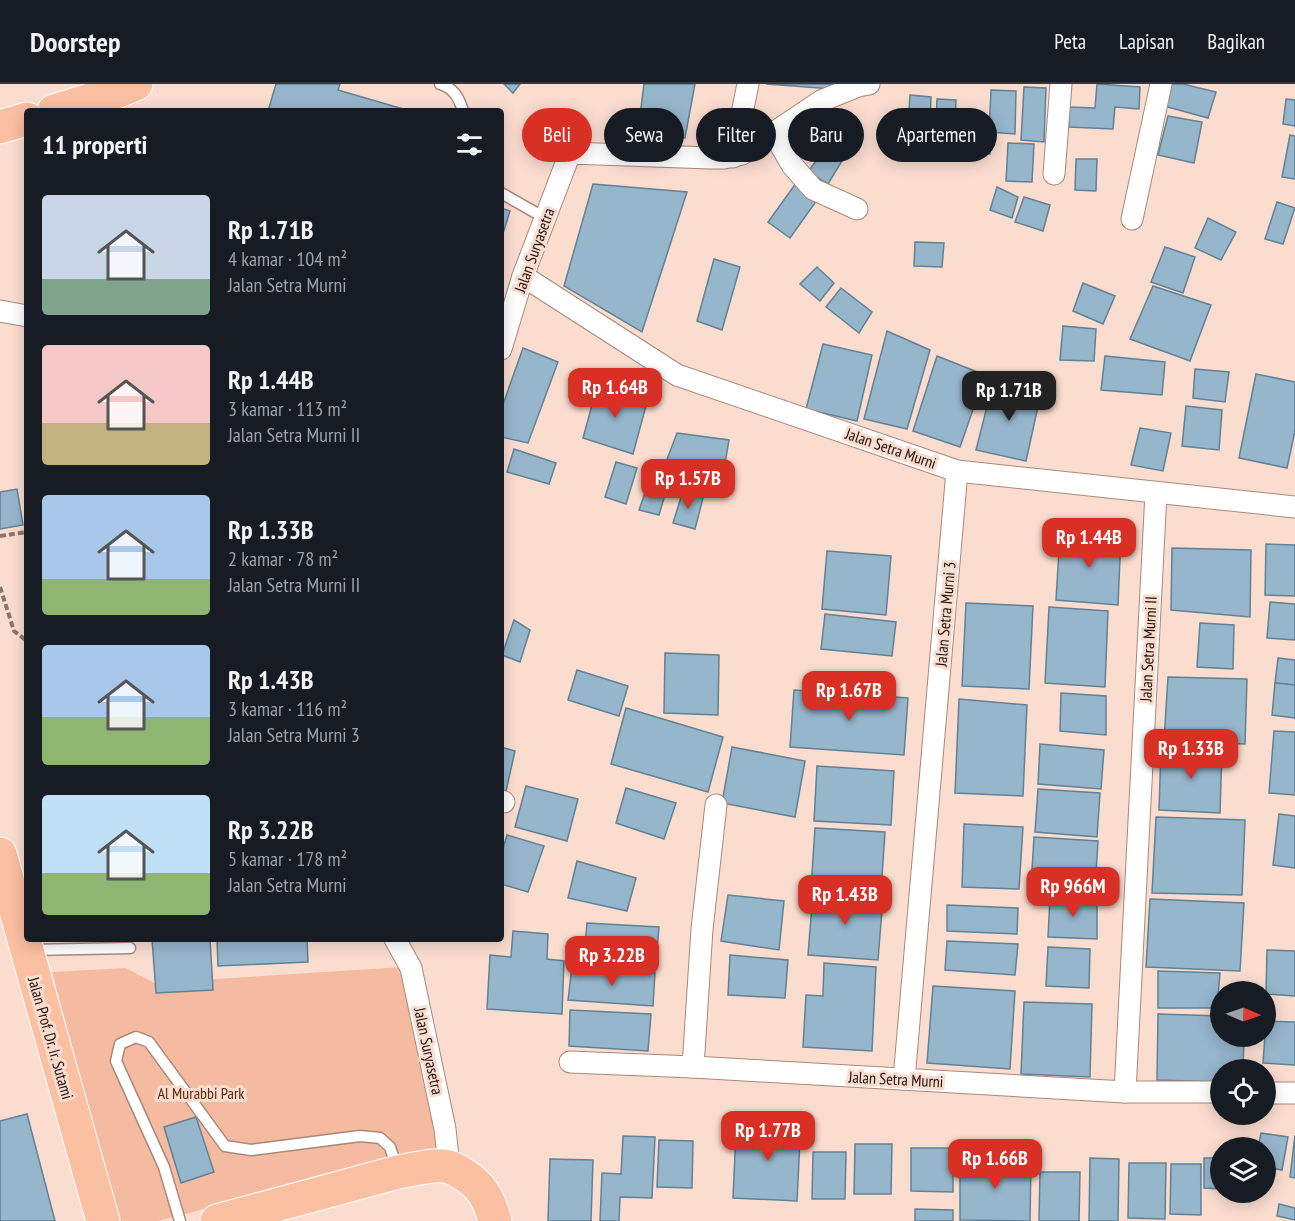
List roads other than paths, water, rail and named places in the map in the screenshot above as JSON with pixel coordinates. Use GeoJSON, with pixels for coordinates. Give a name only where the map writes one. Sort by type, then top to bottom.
{"type":"FeatureCollection","features":[{"type":"Feature","properties":{"kind":"main road"},"geometry":{"type":"LineString","coordinates":[[64,108],[136,84]]}},
{"type":"Feature","properties":{"kind":"main road"},"geometry":{"type":"LineString","coordinates":[[0,128],[24,120]]}},
{"type":"Feature","properties":{"kind":"main road","name":"Jalan Prof. Dr. Ir. Sutami"},"geometry":{"type":"LineString","coordinates":[[0,854],[103,1221]]}},
{"type":"Feature","properties":{"kind":"main road"},"geometry":{"type":"LineString","coordinates":[[217,1221],[279,1208],[398,1172],[425,1167],[449,1166],[481,1187],[490,1201],[495,1221]]}},
{"type":"Feature","properties":{"kind":"street"},"geometry":{"type":"LineString","coordinates":[[743,108],[748,84]]}},
{"type":"Feature","properties":{"kind":"street"},"geometry":{"type":"LineString","coordinates":[[776,133],[821,101],[869,84]]}},
{"type":"Feature","properties":{"kind":"street"},"geometry":{"type":"LineString","coordinates":[[1054,174],[1061,84]]}},
{"type":"Feature","properties":{"kind":"street"},"geometry":{"type":"LineString","coordinates":[[1132,219],[1161,84]]}},
{"type":"Feature","properties":{"kind":"street"},"geometry":{"type":"LineString","coordinates":[[776,137],[792,165],[813,189],[857,209]]}},
{"type":"Feature","properties":{"kind":"street","name":"Jalan Suryasetra"},"geometry":{"type":"LineString","coordinates":[[504,339],[523,276],[570,153],[696,158]]}},
{"type":"Feature","properties":{"kind":"street","name":"Jalan Setra Murni"},"geometry":{"type":"LineString","coordinates":[[523,276],[677,375],[957,471],[1295,507]]}},
{"type":"Feature","properties":{"kind":"street"},"geometry":{"type":"LineString","coordinates":[[0,311],[24,315]]}},
{"type":"Feature","properties":{"kind":"street","name":"Jalan Setra Murni 3"},"geometry":{"type":"LineString","coordinates":[[904,1079],[957,471]]}},
{"type":"Feature","properties":{"kind":"street","name":"Jalan Setra Murni II"},"geometry":{"type":"LineString","coordinates":[[1125,1092],[1156,494]]}},
{"type":"Feature","properties":{"kind":"street"},"geometry":{"type":"LineString","coordinates":[[693,1067],[702,929],[716,805]]}},
{"type":"Feature","properties":{"kind":"street","name":"Jalan Suryasetra"},"geometry":{"type":"LineString","coordinates":[[397,942],[411,968],[445,1129],[449,1166]]}},
{"type":"Feature","properties":{"kind":"street","name":"Jalan Setra Murni"},"geometry":{"type":"LineString","coordinates":[[570,1062],[1125,1092],[1210,1092]]}},
{"type":"Feature","properties":{"kind":"street"},"geometry":{"type":"LineString","coordinates":[[1276,1093],[1295,1093]]}},
{"type":"Feature","properties":{"kind":"lane"},"geometry":{"type":"LineString","coordinates":[[440,84],[456,93],[462,108]]}},
{"type":"Feature","properties":{"kind":"lane"},"geometry":{"type":"LineString","coordinates":[[504,195],[545,218]]}},
{"type":"Feature","properties":{"kind":"lane"},"geometry":{"type":"LineString","coordinates":[[26,950],[130,948]]}},
{"type":"Feature","properties":{"kind":"lane"},"geometry":{"type":"LineString","coordinates":[[180,1221],[164,1167],[116,1061],[120,1044],[136,1036],[149,1042],[225,1146],[251,1150],[360,1136],[380,1138],[390,1147],[398,1172]]}},
{"type":"Feature","properties":{"kind":"park label","name":"Al Murabbi Park"},"geometry":{"type":"Point","coordinates":[201,1093]}}]}
